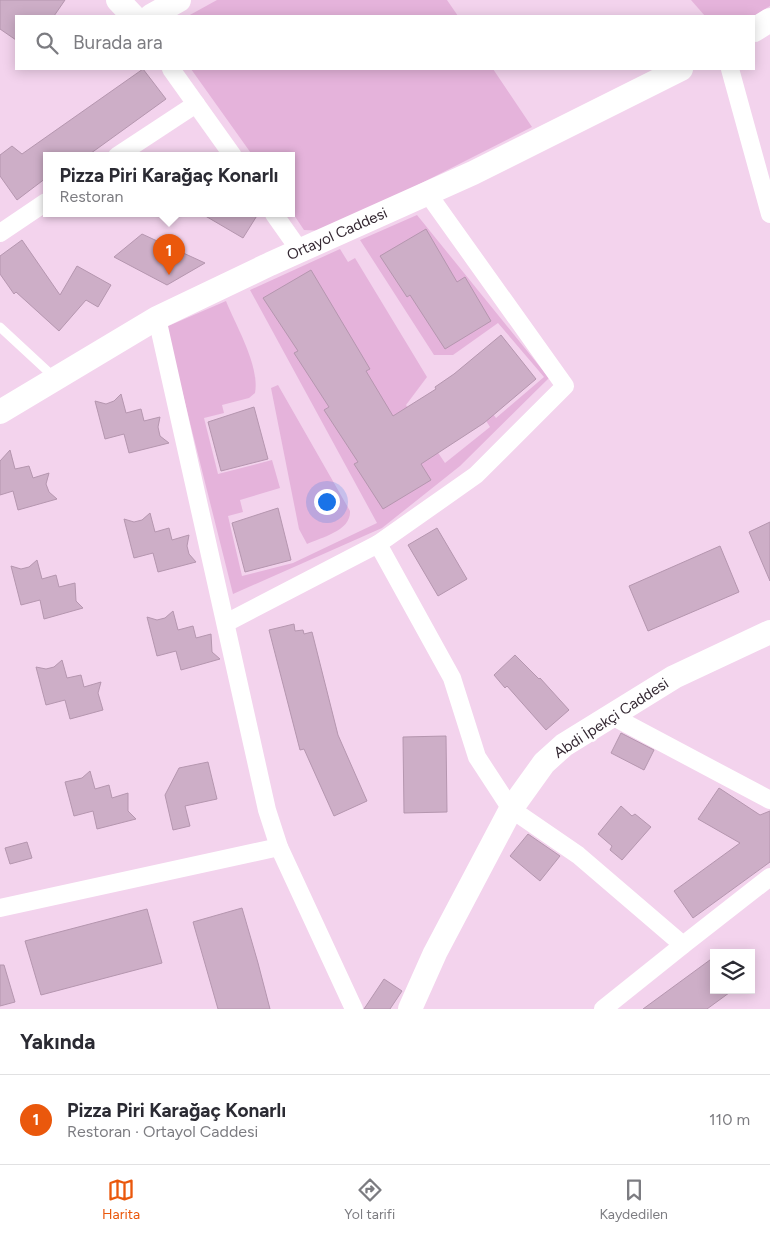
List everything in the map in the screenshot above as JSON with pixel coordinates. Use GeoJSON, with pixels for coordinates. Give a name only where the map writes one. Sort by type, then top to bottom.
{"type":"FeatureCollection","features":[{"type":"Feature","properties":{"kind":"street"},"geometry":{"type":"LineString","coordinates":[[118,0],[132,15]]}},
{"type":"Feature","properties":{"kind":"street"},"geometry":{"type":"LineString","coordinates":[[153,15],[179,0]]}},
{"type":"Feature","properties":{"kind":"street"},"geometry":{"type":"LineString","coordinates":[[755,29],[770,20]]}},
{"type":"Feature","properties":{"kind":"street"},"geometry":{"type":"LineString","coordinates":[[172,70],[230,152]]}},
{"type":"Feature","properties":{"kind":"street","name":"Ortayol Caddesi"},"geometry":{"type":"LineString","coordinates":[[0,412],[157,318],[428,194],[679,70]]}},
{"type":"Feature","properties":{"kind":"street"},"geometry":{"type":"LineString","coordinates":[[730,70],[770,214]]}},
{"type":"Feature","properties":{"kind":"street"},"geometry":{"type":"LineString","coordinates":[[123,152],[196,104]]}},
{"type":"Feature","properties":{"kind":"street"},"geometry":{"type":"LineString","coordinates":[[226,623],[378,544],[476,475],[565,386],[428,194]]}},
{"type":"Feature","properties":{"kind":"street"},"geometry":{"type":"LineString","coordinates":[[0,233],[43,204]]}},
{"type":"Feature","properties":{"kind":"street"},"geometry":{"type":"LineString","coordinates":[[276,217],[300,251]]}},
{"type":"Feature","properties":{"kind":"street"},"geometry":{"type":"LineString","coordinates":[[157,318],[267,810],[279,847],[354,1009]]}},
{"type":"Feature","properties":{"kind":"street"},"geometry":{"type":"LineString","coordinates":[[378,544],[452,678],[477,757],[511,809],[578,856],[683,945]]}},
{"type":"Feature","properties":{"kind":"street","name":"Abdi İpekçi Caddesi"},"geometry":{"type":"LineString","coordinates":[[410,1009],[435,953],[511,809],[544,763],[564,745],[674,677],[770,632]]}},
{"type":"Feature","properties":{"kind":"street"},"geometry":{"type":"LineString","coordinates":[[610,715],[770,800]]}},
{"type":"Feature","properties":{"kind":"street"},"geometry":{"type":"LineString","coordinates":[[0,908],[279,847]]}},
{"type":"Feature","properties":{"kind":"street"},"geometry":{"type":"LineString","coordinates":[[603,1009],[770,877]]}},
{"type":"Feature","properties":{"kind":"lane"},"geometry":{"type":"LineString","coordinates":[[0,327],[56,379]]}},
{"type":"Feature","properties":{"kind":"shaded area"},"geometry":{"type":"Polygon","coordinates":[[[217,0],[447,0],[457,15],[190,15],[217,0]]]}},
{"type":"Feature","properties":{"kind":"shaded area"},"geometry":{"type":"Polygon","coordinates":[[[691,0],[770,0],[770,6],[755,15],[704,15],[691,0]]]}},
{"type":"Feature","properties":{"kind":"shaded area"},"geometry":{"type":"Polygon","coordinates":[[[192,70],[494,70],[532,127],[327,231],[304,230],[295,216],[295,152],[250,152],[192,70]]]}},
{"type":"Feature","properties":{"kind":"shaded area"},"geometry":{"type":"Polygon","coordinates":[[[417,215],[549,378],[460,466],[382,528],[233,594],[166,327],[226,301],[251,359],[256,382],[255,393],[249,398],[222,405],[224,413],[204,418],[218,474],[272,460],[280,488],[240,500],[243,512],[228,516],[242,576],[293,563],[377,523],[250,290],[340,249],[348,262],[355,258],[427,377],[406,405],[445,463],[490,427],[457,375],[461,370],[496,418],[544,377],[498,323],[453,355],[434,355],[360,240],[417,215]]]}},
{"type":"Feature","properties":{"kind":"shaded area"},"geometry":{"type":"Polygon","coordinates":[[[278,385],[350,511],[346,524],[341,528],[307,544],[299,529],[271,388],[278,385]]]}},
{"type":"Feature","properties":{"kind":"building"},"geometry":{"type":"Polygon","coordinates":[[[0,0],[65,0],[55,15],[15,15],[15,39],[0,29],[0,0]]]}},
{"type":"Feature","properties":{"kind":"building"},"geometry":{"type":"Polygon","coordinates":[[[142,70],[144,70],[166,99],[93,152],[43,152],[43,180],[17,200],[0,176],[0,155],[12,146],[22,154],[142,70]]]}},
{"type":"Feature","properties":{"kind":"building"},"geometry":{"type":"Polygon","coordinates":[[[207,217],[256,217],[243,238],[207,217]]]}},
{"type":"Feature","properties":{"kind":"building"},"geometry":{"type":"Polygon","coordinates":[[[426,229],[457,282],[465,277],[491,321],[445,349],[410,295],[407,297],[380,256],[426,229]]]}},
{"type":"Feature","properties":{"kind":"building"},"geometry":{"type":"Polygon","coordinates":[[[142,234],[205,263],[167,285],[114,257],[142,234]]]}},
{"type":"Feature","properties":{"kind":"building"},"geometry":{"type":"Polygon","coordinates":[[[22,240],[60,295],[77,266],[111,285],[98,307],[86,300],[59,331],[16,292],[14,294],[0,274],[0,256],[22,240]]]}},
{"type":"Feature","properties":{"kind":"building"},"geometry":{"type":"Polygon","coordinates":[[[311,270],[370,369],[366,371],[393,416],[436,389],[435,387],[454,374],[501,335],[536,379],[484,423],[421,464],[431,480],[383,509],[354,464],[358,462],[324,410],[329,407],[294,353],[298,351],[263,298],[311,270]]]}},
{"type":"Feature","properties":{"kind":"building"},"geometry":{"type":"Polygon","coordinates":[[[121,394],[126,413],[141,409],[144,421],[160,417],[158,427],[160,436],[169,443],[129,453],[124,434],[105,439],[95,401],[106,404],[114,401],[121,394]]]}},
{"type":"Feature","properties":{"kind":"building"},"geometry":{"type":"Polygon","coordinates":[[[254,407],[268,459],[221,471],[208,422],[254,407]]]}},
{"type":"Feature","properties":{"kind":"building"},"geometry":{"type":"Polygon","coordinates":[[[10,450],[15,469],[29,466],[33,478],[49,473],[46,484],[49,492],[57,499],[18,510],[13,491],[0,495],[0,461],[10,450]]]}},
{"type":"Feature","properties":{"kind":"building"},"geometry":{"type":"Polygon","coordinates":[[[278,508],[291,560],[245,572],[232,523],[278,508]]]}},
{"type":"Feature","properties":{"kind":"building"},"geometry":{"type":"Polygon","coordinates":[[[150,513],[155,532],[169,528],[172,540],[189,535],[187,546],[189,554],[196,562],[158,572],[153,553],[134,558],[124,519],[134,522],[142,520],[150,513]]]}},
{"type":"Feature","properties":{"kind":"building"},"geometry":{"type":"Polygon","coordinates":[[[770,522],[770,581],[749,532],[770,522]]]}},
{"type":"Feature","properties":{"kind":"building"},"geometry":{"type":"Polygon","coordinates":[[[437,528],[467,579],[438,596],[408,545],[437,528]]]}},
{"type":"Feature","properties":{"kind":"building"},"geometry":{"type":"Polygon","coordinates":[[[720,546],[739,592],[648,631],[629,586],[720,546]]]}},
{"type":"Feature","properties":{"kind":"building"},"geometry":{"type":"Polygon","coordinates":[[[37,560],[42,579],[56,575],[59,587],[75,583],[76,601],[83,608],[44,619],[40,600],[21,605],[11,566],[21,569],[29,567],[37,560]]]}},
{"type":"Feature","properties":{"kind":"building"},"geometry":{"type":"Polygon","coordinates":[[[173,611],[178,630],[193,626],[196,638],[211,634],[212,652],[220,659],[181,670],[176,651],[157,656],[147,617],[157,620],[165,618],[173,611]]]}},
{"type":"Feature","properties":{"kind":"building"},"geometry":{"type":"Polygon","coordinates":[[[294,624],[295,631],[303,630],[304,634],[312,632],[338,735],[367,801],[334,816],[304,749],[300,750],[269,630],[294,624]]]}},
{"type":"Feature","properties":{"kind":"building"},"geometry":{"type":"Polygon","coordinates":[[[515,655],[540,678],[569,710],[546,730],[507,686],[505,688],[494,675],[515,655]]]}},
{"type":"Feature","properties":{"kind":"building"},"geometry":{"type":"Polygon","coordinates":[[[62,660],[67,678],[81,675],[84,687],[101,682],[98,693],[103,710],[70,719],[65,700],[46,705],[36,667],[46,669],[54,667],[62,660]]]}},
{"type":"Feature","properties":{"kind":"building"},"geometry":{"type":"Polygon","coordinates":[[[621,733],[654,750],[644,770],[611,753],[621,733]]]}},
{"type":"Feature","properties":{"kind":"building"},"geometry":{"type":"Polygon","coordinates":[[[446,736],[447,812],[404,813],[403,737],[446,736]]]}},
{"type":"Feature","properties":{"kind":"building"},"geometry":{"type":"Polygon","coordinates":[[[208,762],[217,799],[185,806],[190,826],[173,830],[165,795],[179,768],[208,762]]]}},
{"type":"Feature","properties":{"kind":"building"},"geometry":{"type":"Polygon","coordinates":[[[90,771],[95,789],[109,785],[112,798],[128,793],[128,811],[136,819],[97,829],[93,811],[74,816],[65,782],[82,778],[90,771]]]}},
{"type":"Feature","properties":{"kind":"building"},"geometry":{"type":"Polygon","coordinates":[[[719,788],[760,815],[770,811],[770,862],[693,918],[674,891],[740,843],[698,819],[719,788]]]}},
{"type":"Feature","properties":{"kind":"building"},"geometry":{"type":"Polygon","coordinates":[[[621,806],[632,816],[635,814],[651,827],[622,860],[610,850],[612,846],[598,834],[621,806]]]}},
{"type":"Feature","properties":{"kind":"building"},"geometry":{"type":"Polygon","coordinates":[[[528,834],[560,856],[540,881],[510,856],[528,834]]]}},
{"type":"Feature","properties":{"kind":"building"},"geometry":{"type":"Polygon","coordinates":[[[27,842],[32,858],[10,864],[5,848],[27,842]]]}},
{"type":"Feature","properties":{"kind":"building"},"geometry":{"type":"Polygon","coordinates":[[[242,908],[270,1009],[218,1009],[193,922],[242,908]]]}},
{"type":"Feature","properties":{"kind":"building"},"geometry":{"type":"Polygon","coordinates":[[[147,909],[162,963],[41,995],[25,941],[147,909]]]}},
{"type":"Feature","properties":{"kind":"building"},"geometry":{"type":"Polygon","coordinates":[[[710,960],[710,994],[728,994],[707,1009],[643,1009],[710,960]]]}},
{"type":"Feature","properties":{"kind":"building"},"geometry":{"type":"Polygon","coordinates":[[[0,965],[4,965],[15,1002],[0,1006],[0,965]]]}},
{"type":"Feature","properties":{"kind":"building"},"geometry":{"type":"Polygon","coordinates":[[[384,979],[402,991],[390,1009],[364,1009],[384,979]]]}},
{"type":"Feature","properties":{"kind":"place","name":"Pizza Piri Karağaç Konarlı"},"geometry":{"type":"Point","coordinates":[169,275]}}]}
